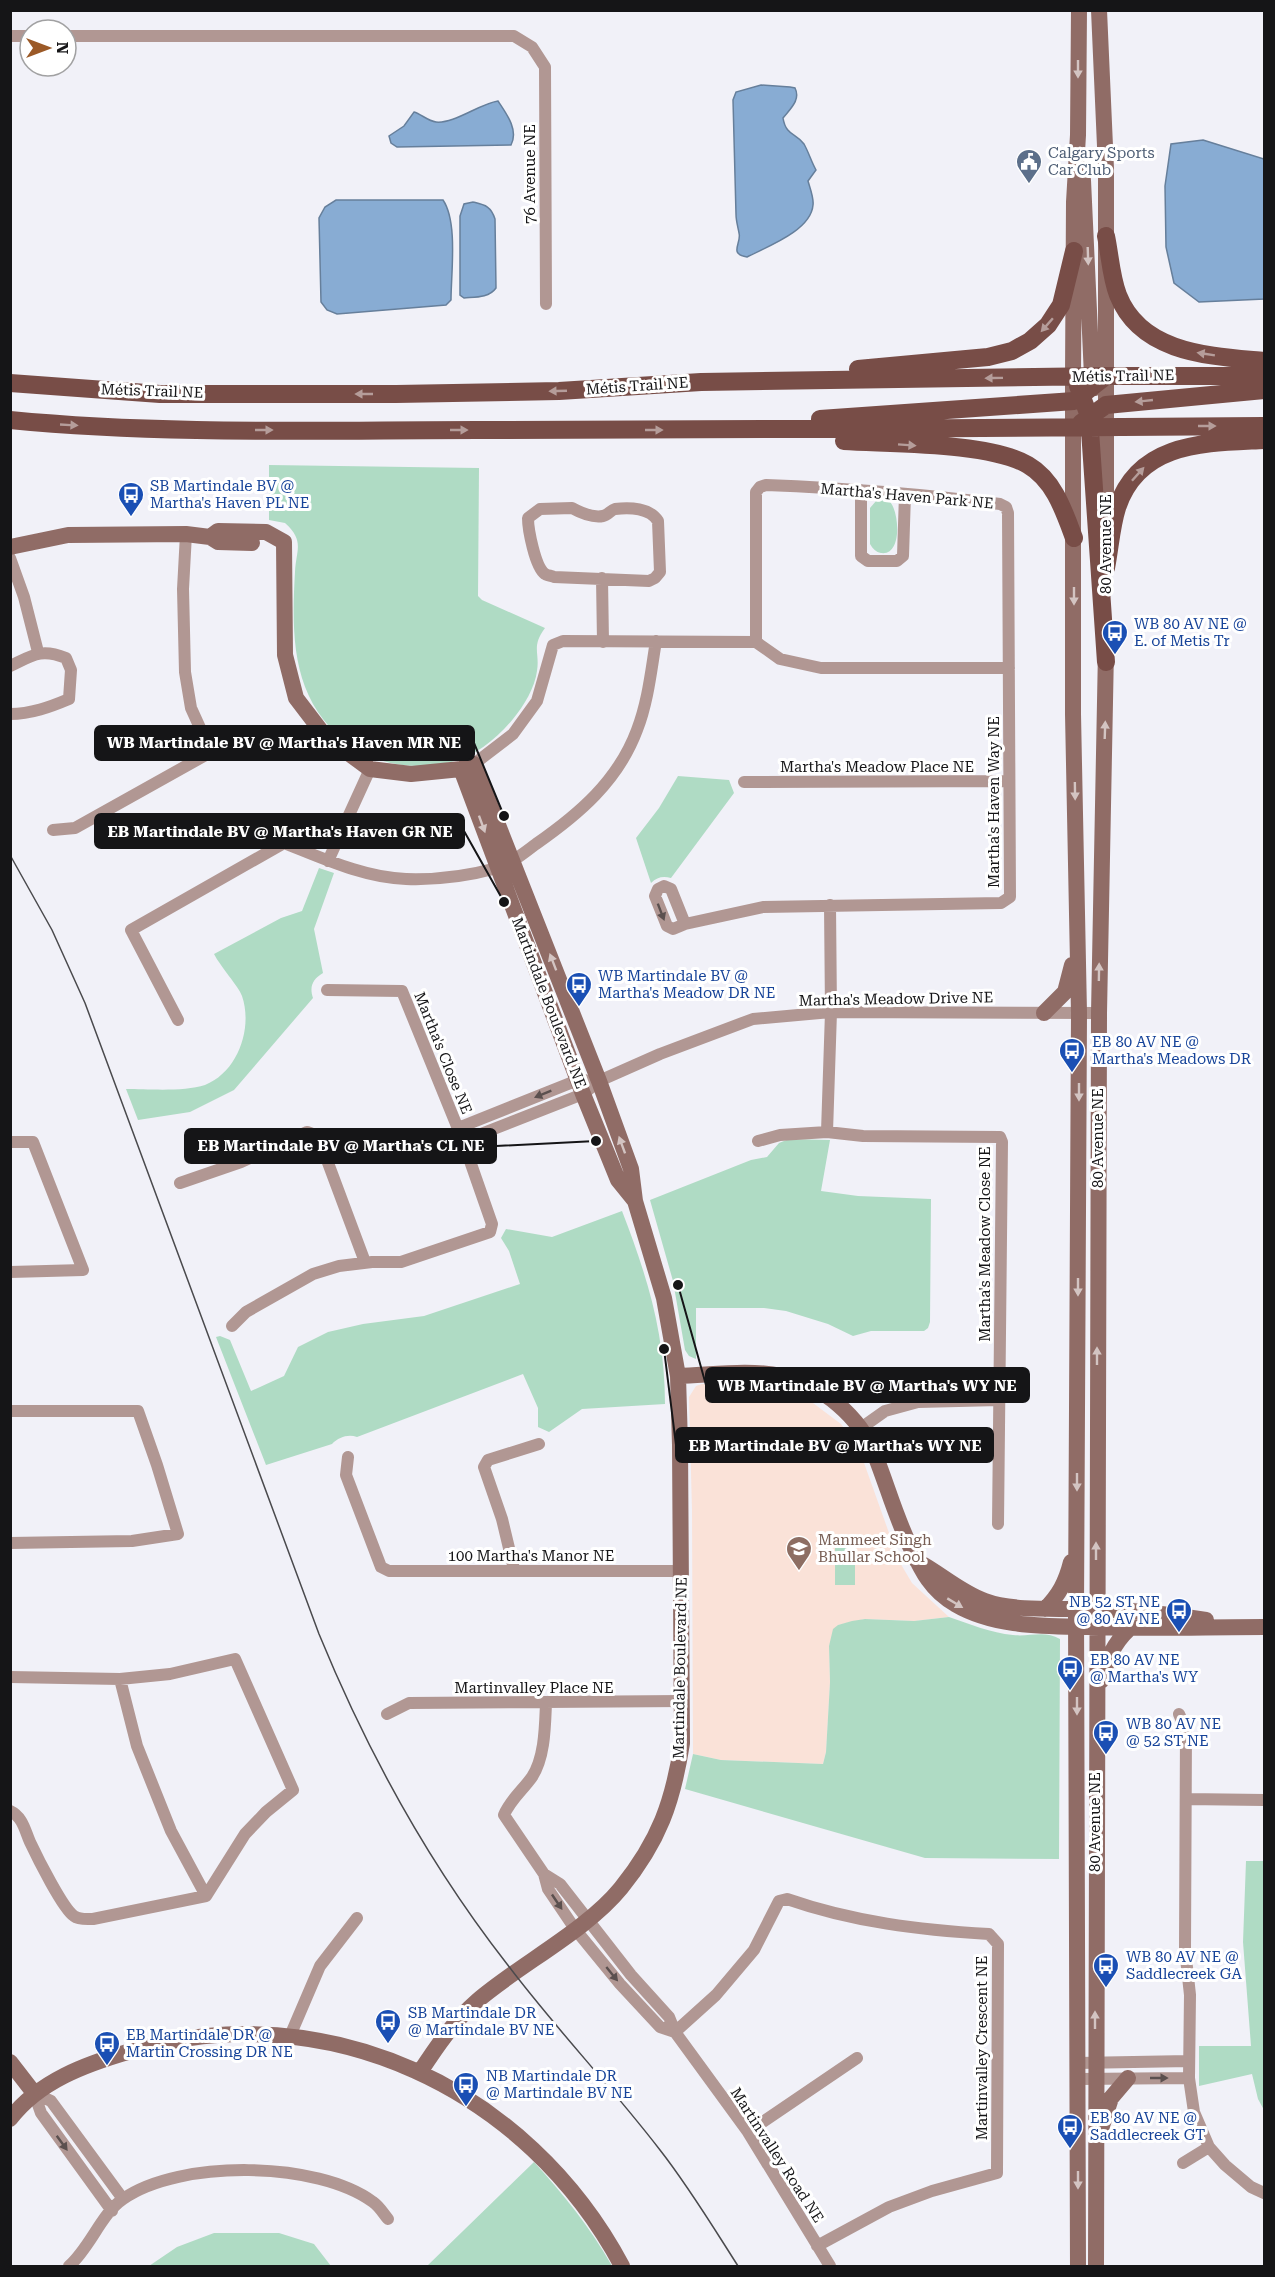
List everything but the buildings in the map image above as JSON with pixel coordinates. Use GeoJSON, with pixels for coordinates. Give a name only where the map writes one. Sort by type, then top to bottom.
{"type":"FeatureCollection","features":[{"type":"Feature","properties":{"kind":"main road"},"geometry":{"type":"LineString","coordinates":[[1106,236],[1118,295],[1132,318],[1151,336],[1169,346],[1203,354],[1264,361]]}},
{"type":"Feature","properties":{"kind":"main road"},"geometry":{"type":"LineString","coordinates":[[701,382],[955,361],[1012,351],[1030,341],[1048,325],[1061,305],[1074,252]]}},
{"type":"Feature","properties":{"kind":"main road"},"geometry":{"type":"LineString","coordinates":[[1073,376],[1089,387],[1094,419],[1106,662]]}},
{"type":"Feature","properties":{"kind":"main road","name":"Métis Trail NE"},"geometry":{"type":"LineString","coordinates":[[10,383],[160,394],[396,394],[559,391],[701,382],[1073,376]]}},
{"type":"Feature","properties":{"kind":"main road","name":"Métis Trail NE"},"geometry":{"type":"LineString","coordinates":[[786,430],[821,419],[1089,387],[1264,376]]}},
{"type":"Feature","properties":{"kind":"main road"},"geometry":{"type":"LineString","coordinates":[[1094,419],[1264,390]]}},
{"type":"Feature","properties":{"kind":"main road"},"geometry":{"type":"LineString","coordinates":[[10,420],[155,429],[786,430],[1094,419],[1264,426]]}},
{"type":"Feature","properties":{"kind":"main road"},"geometry":{"type":"LineString","coordinates":[[786,430],[822,440],[962,449],[1003,454],[1028,465],[1052,488],[1062,506],[1074,538]]}},
{"type":"Feature","properties":{"kind":"main road"},"geometry":{"type":"LineString","coordinates":[[1106,567],[1117,509],[1126,487],[1143,468],[1165,453],[1186,446],[1264,440]]}},
{"type":"Feature","properties":{"kind":"street"},"geometry":{"type":"LineString","coordinates":[[1073,376],[1074,202],[1078,135],[1079,10]]}},
{"type":"Feature","properties":{"kind":"street","name":"80 Avenue NE"},"geometry":{"type":"LineString","coordinates":[[1096,2266],[1099,1013],[1106,567],[1094,419],[1089,387],[1106,236],[1100,10]]}},
{"type":"Feature","properties":{"kind":"street","name":"76 Avenue NE"},"geometry":{"type":"LineString","coordinates":[[78,36],[514,36],[532,47],[545,67],[546,304]]}},
{"type":"Feature","properties":{"kind":"street"},"geometry":{"type":"LineString","coordinates":[[1078,135],[1085,200],[1089,387]]}},
{"type":"Feature","properties":{"kind":"street","name":"80 Avenue NE"},"geometry":{"type":"LineString","coordinates":[[1078,2266],[1076,1609],[1079,1013],[1074,714],[1074,538],[1094,419]]}},
{"type":"Feature","properties":{"kind":"street","name":"Martha's Haven Park NE"},"geometry":{"type":"LineString","coordinates":[[756,642],[756,492],[760,488],[766,485],[861,490],[959,499],[1000,504],[1006,507],[1008,513],[1009,668]]}},
{"type":"Feature","properties":{"kind":"street"},"geometry":{"type":"LineString","coordinates":[[861,490],[860,548],[861,556],[868,561],[897,561],[903,556],[905,494]]}},
{"type":"Feature","properties":{"kind":"street"},"geometry":{"type":"LineString","coordinates":[[572,508],[583,515],[604,516],[614,509],[647,510],[654,514],[658,521],[660,572],[656,578],[649,581],[602,578],[554,577],[545,574],[539,567],[528,518],[540,509],[572,508]]}},
{"type":"Feature","properties":{"kind":"street"},"geometry":{"type":"LineString","coordinates":[[10,547],[68,535],[186,534],[210,537],[218,531],[266,532],[284,542],[285,656],[296,698],[325,736],[370,769],[411,774],[468,766],[513,735],[537,701],[553,645],[563,641],[756,642],[780,659],[821,668],[1009,668]]}},
{"type":"Feature","properties":{"kind":"street"},"geometry":{"type":"LineString","coordinates":[[53,830],[75,828],[211,752],[191,708],[185,672],[183,589],[186,534]]}},
{"type":"Feature","properties":{"kind":"street"},"geometry":{"type":"LineString","coordinates":[[10,558],[24,597],[38,652]]}},
{"type":"Feature","properties":{"kind":"street"},"geometry":{"type":"LineString","coordinates":[[602,578],[603,642]]}},
{"type":"Feature","properties":{"kind":"street"},"geometry":{"type":"LineString","coordinates":[[178,1020],[131,930],[284,843],[328,861],[375,874],[405,879],[448,877],[505,864],[568,822],[593,799],[616,772],[640,721],[649,690],[656,641]]}},
{"type":"Feature","properties":{"kind":"street"},"geometry":{"type":"LineString","coordinates":[[10,666],[38,652],[66,658],[71,670],[69,699],[23,714],[10,714]]}},
{"type":"Feature","properties":{"kind":"street","name":"Martha's Haven Way NE"},"geometry":{"type":"LineString","coordinates":[[830,905],[995,903],[1006,901],[1010,897],[1009,668]]}},
{"type":"Feature","properties":{"kind":"street","name":"Martindale Boulevard NE"},"geometry":{"type":"LineString","coordinates":[[468,766],[505,864],[580,1087],[618,1180],[635,1201]]}},
{"type":"Feature","properties":{"kind":"street"},"geometry":{"type":"LineString","coordinates":[[328,861],[370,769]]}},
{"type":"Feature","properties":{"kind":"street","name":"Martha's Meadow Place NE"},"geometry":{"type":"LineString","coordinates":[[744,782],[1009,781]]}},
{"type":"Feature","properties":{"kind":"street","name":"Martindale Boulevard NE"},"geometry":{"type":"LineString","coordinates":[[420,2072],[449,2031],[477,2001],[581,1924],[620,1890],[656,1837],[676,1783],[682,1743],[678,1376],[664,1298],[635,1201],[631,1169],[598,1081],[505,864]]}},
{"type":"Feature","properties":{"kind":"street"},"geometry":{"type":"LineString","coordinates":[[685,924],[763,907],[830,905],[831,1012],[827,1132],[780,1134],[758,1141]]}},
{"type":"Feature","properties":{"kind":"street"},"geometry":{"type":"LineString","coordinates":[[1044,1013],[1065,992],[1078,929]]}},
{"type":"Feature","properties":{"kind":"street","name":"Martha's Close NE"},"geometry":{"type":"LineString","coordinates":[[327,990],[402,991],[458,1128],[492,1224],[490,1232],[401,1262],[365,1262]]}},
{"type":"Feature","properties":{"kind":"street","name":"Martha's Meadow Drive NE"},"geometry":{"type":"LineString","coordinates":[[598,1081],[660,1053],[753,1019],[831,1012],[1099,1013]]}},
{"type":"Feature","properties":{"kind":"street","name":"Martha's Close NE"},"geometry":{"type":"LineString","coordinates":[[458,1128],[598,1081]]}},
{"type":"Feature","properties":{"kind":"street","name":"Martha's Close NE"},"geometry":{"type":"LineString","coordinates":[[463,1142],[580,1087]]}},
{"type":"Feature","properties":{"kind":"street"},"geometry":{"type":"LineString","coordinates":[[180,1182],[241,1162],[308,1132],[318,1136],[365,1262],[339,1266],[313,1274],[246,1312],[232,1326]]}},
{"type":"Feature","properties":{"kind":"street","name":"Martha's Meadow Close NE"},"geometry":{"type":"LineString","coordinates":[[827,1132],[863,1136],[1000,1137],[1002,1154],[998,1524]]}},
{"type":"Feature","properties":{"kind":"street"},"geometry":{"type":"LineString","coordinates":[[10,1142],[33,1142],[83,1270],[10,1272]]}},
{"type":"Feature","properties":{"kind":"street"},"geometry":{"type":"LineString","coordinates":[[678,1376],[757,1374],[782,1376],[822,1393],[844,1409],[861,1428],[875,1454],[896,1518],[932,1587],[955,1604],[988,1619],[1031,1625],[1129,1629],[1264,1627]]}},
{"type":"Feature","properties":{"kind":"street"},"geometry":{"type":"LineString","coordinates":[[861,1428],[885,1411],[918,1402],[999,1400]]}},
{"type":"Feature","properties":{"kind":"street"},"geometry":{"type":"LineString","coordinates":[[10,1411],[138,1411],[178,1534],[132,1541],[10,1543]]}},
{"type":"Feature","properties":{"kind":"street"},"geometry":{"type":"LineString","coordinates":[[514,1569],[502,1519],[484,1467],[488,1460],[539,1444]]}},
{"type":"Feature","properties":{"kind":"street","name":"100 Martha's Manor NE"},"geometry":{"type":"LineString","coordinates":[[348,1457],[346,1475],[381,1567],[389,1571],[514,1569],[681,1571]]}},
{"type":"Feature","properties":{"kind":"street"},"geometry":{"type":"LineString","coordinates":[[1045,1609],[1056,1598],[1066,1582],[1077,1535]]}},
{"type":"Feature","properties":{"kind":"street"},"geometry":{"type":"LineString","coordinates":[[916,1560],[941,1574],[967,1593],[987,1602],[1045,1609],[1162,1612],[1247,1627]]}},
{"type":"Feature","properties":{"kind":"street"},"geometry":{"type":"LineString","coordinates":[[1096,1700],[1108,1658],[1115,1644],[1129,1629]]}},
{"type":"Feature","properties":{"kind":"street"},"geometry":{"type":"LineString","coordinates":[[10,1677],[120,1679],[170,1674],[235,1659],[293,1790],[266,1812],[245,1834],[206,1896],[93,1919],[74,1916],[54,1886],[20,1818],[10,1811]]}},
{"type":"Feature","properties":{"kind":"street"},"geometry":{"type":"LineString","coordinates":[[120,1679],[136,1746],[171,1831],[206,1896]]}},
{"type":"Feature","properties":{"kind":"street","name":"Martinvalley Place NE"},"geometry":{"type":"LineString","coordinates":[[387,1714],[409,1703],[682,1701]]}},
{"type":"Feature","properties":{"kind":"street","name":"Martinvalley Road NE"},"geometry":{"type":"LineString","coordinates":[[546,1703],[544,1742],[533,1775],[508,1804],[504,1815],[544,1874],[560,1884],[581,1924],[669,2017],[675,2032],[748,2132],[830,2266]]}},
{"type":"Feature","properties":{"kind":"street"},"geometry":{"type":"LineString","coordinates":[[1179,1714],[1186,1730],[1185,1949],[1190,1995],[1189,2078],[1194,2112],[1209,2147],[1225,2165],[1251,2187],[1264,2193]]}},
{"type":"Feature","properties":{"kind":"street"},"geometry":{"type":"LineString","coordinates":[[1186,1799],[1264,1800]]}},
{"type":"Feature","properties":{"kind":"street","name":"Martinvalley Crescent NE"},"geometry":{"type":"LineString","coordinates":[[675,2032],[716,1995],[754,1950],[779,1901],[786,1899],[872,1922],[933,1931],[989,1934],[998,1944],[997,2173],[932,2191],[889,2207],[817,2246]]}},
{"type":"Feature","properties":{"kind":"street"},"geometry":{"type":"LineString","coordinates":[[290,2036],[320,1966],[357,1918]]}},
{"type":"Feature","properties":{"kind":"street"},"geometry":{"type":"LineString","coordinates":[[10,2118],[34,2093],[77,2069],[152,2044],[225,2034],[290,2036],[353,2047],[420,2072],[477,2104],[508,2128],[556,2171],[591,2216],[622,2266]]}},
{"type":"Feature","properties":{"kind":"street"},"geometry":{"type":"LineString","coordinates":[[748,2132],[857,2058]]}},
{"type":"Feature","properties":{"kind":"street"},"geometry":{"type":"LineString","coordinates":[[1078,2071],[1189,2061]]}},
{"type":"Feature","properties":{"kind":"street"},"geometry":{"type":"LineString","coordinates":[[10,2062],[34,2093],[41,2113],[112,2211]]}},
{"type":"Feature","properties":{"kind":"street"},"geometry":{"type":"LineString","coordinates":[[1095,2071],[1128,2078],[1189,2078]]}},
{"type":"Feature","properties":{"kind":"street"},"geometry":{"type":"LineString","coordinates":[[1095,2160],[1104,2116],[1111,2098],[1128,2078]]}},
{"type":"Feature","properties":{"kind":"street"},"geometry":{"type":"LineString","coordinates":[[34,2093],[51,2102],[123,2199]]}},
{"type":"Feature","properties":{"kind":"street"},"geometry":{"type":"LineString","coordinates":[[1183,2163],[1209,2147]]}},
{"type":"Feature","properties":{"kind":"street"},"geometry":{"type":"LineString","coordinates":[[69,2266],[123,2199],[161,2180],[217,2169],[272,2172],[330,2180],[374,2202],[388,2219]]}},
{"type":"Feature","properties":{"kind":"shaded area","name":"Manmeet Singh Bhullar School"},"geometry":{"type":"Polygon","coordinates":[[[761,1383],[785,1388],[805,1397],[841,1424],[863,1460],[899,1561],[912,1583],[949,1617],[914,1621],[865,1619],[838,1625],[829,1646],[830,1682],[826,1752],[823,1764],[721,1760],[693,1754],[689,1397],[696,1386],[702,1384],[761,1383]]]}},
{"type":"Feature","properties":{"kind":"green space"},"geometry":{"type":"Polygon","coordinates":[[[269,465],[479,468],[478,596],[482,600],[545,628],[538,640],[538,664],[531,690],[517,714],[493,740],[478,751],[451,762],[426,766],[401,765],[376,759],[354,748],[334,731],[318,712],[307,692],[296,647],[294,598],[298,546],[295,535],[285,523],[269,520],[269,465]]]}},
{"type":"Feature","properties":{"kind":"green space"},"geometry":{"type":"Polygon","coordinates":[[[885,500],[893,507],[897,532],[893,548],[881,553],[870,544],[870,508],[876,501],[885,500]]]}},
{"type":"Feature","properties":{"kind":"green space"},"geometry":{"type":"Polygon","coordinates":[[[678,776],[729,780],[734,793],[671,878],[656,879],[651,883],[636,838],[659,808],[678,776]]]}},
{"type":"Feature","properties":{"kind":"green space"},"geometry":{"type":"Polygon","coordinates":[[[319,868],[334,873],[314,929],[323,973],[313,983],[311,990],[313,998],[234,1090],[190,1112],[138,1120],[126,1089],[177,1089],[205,1085],[217,1079],[234,1060],[244,1035],[245,1008],[240,992],[214,954],[281,918],[302,911],[319,868]]]}},
{"type":"Feature","properties":{"kind":"green space"},"geometry":{"type":"Polygon","coordinates":[[[789,1139],[830,1140],[821,1191],[858,1196],[931,1199],[930,1322],[928,1328],[924,1331],[871,1331],[853,1336],[828,1324],[786,1311],[764,1308],[696,1308],[696,1359],[689,1356],[685,1350],[673,1281],[650,1200],[751,1160],[767,1157],[779,1143],[789,1139]]]}},
{"type":"Feature","properties":{"kind":"green space"},"geometry":{"type":"Polygon","coordinates":[[[622,1211],[653,1305],[662,1353],[665,1404],[582,1409],[549,1432],[538,1427],[538,1408],[523,1374],[357,1437],[344,1437],[332,1444],[266,1465],[216,1337],[220,1336],[230,1340],[251,1391],[284,1376],[298,1347],[328,1332],[363,1324],[424,1316],[520,1284],[509,1251],[501,1238],[506,1229],[552,1237],[622,1211]]]}},
{"type":"Feature","properties":{"kind":"green space"},"geometry":{"type":"Polygon","coordinates":[[[835,1548],[855,1548],[855,1585],[835,1585],[835,1548]]]}},
{"type":"Feature","properties":{"kind":"green space"},"geometry":{"type":"Polygon","coordinates":[[[949,1617],[1005,1634],[1043,1634],[1060,1639],[1059,1859],[925,1858],[685,1789],[693,1754],[721,1760],[823,1764],[826,1752],[830,1682],[829,1646],[833,1629],[838,1625],[865,1619],[914,1621],[949,1617]]]}},
{"type":"Feature","properties":{"kind":"green space"},"geometry":{"type":"Polygon","coordinates":[[[1246,1861],[1264,1861],[1264,2110],[1258,2099],[1252,2074],[1199,2086],[1199,2046],[1251,2046],[1243,1942],[1246,1861]]]}},
{"type":"Feature","properties":{"kind":"green space"},"geometry":{"type":"Polygon","coordinates":[[[534,2162],[576,2212],[612,2266],[427,2266],[534,2162]]]}},
{"type":"Feature","properties":{"kind":"green space"},"geometry":{"type":"Polygon","coordinates":[[[214,2233],[279,2233],[314,2244],[331,2266],[149,2266],[177,2247],[214,2233]]]}},
{"type":"Feature","properties":{"kind":"water"},"geometry":{"type":"Polygon","coordinates":[[[761,85],[795,88],[796,100],[783,118],[784,124],[804,144],[816,170],[808,181],[813,205],[805,223],[776,243],[747,257],[741,256],[737,251],[739,237],[736,217],[733,100],[736,92],[761,85]]]}},
{"type":"Feature","properties":{"kind":"water"},"geometry":{"type":"Polygon","coordinates":[[[498,101],[513,128],[511,145],[397,147],[391,143],[389,136],[404,126],[414,112],[433,121],[443,122],[498,101]]]}},
{"type":"Feature","properties":{"kind":"water"},"geometry":{"type":"Polygon","coordinates":[[[1203,140],[1264,159],[1264,299],[1199,302],[1174,283],[1166,247],[1165,186],[1171,144],[1203,140]]]}},
{"type":"Feature","properties":{"kind":"water"},"geometry":{"type":"Polygon","coordinates":[[[336,200],[443,200],[451,221],[451,300],[446,305],[337,314],[327,310],[321,302],[319,218],[325,207],[336,200]]]}},
{"type":"Feature","properties":{"kind":"water"},"geometry":{"type":"Polygon","coordinates":[[[473,202],[487,207],[492,211],[495,219],[496,288],[486,295],[464,298],[460,295],[460,216],[464,204],[473,202]]]}},
{"type":"Feature","properties":{"kind":"tram line"},"geometry":{"type":"LineString","coordinates":[[10,855],[52,930],[85,1003],[319,1634],[379,1763],[426,1846],[478,1926],[525,1988],[660,2150],[738,2266]]}},
{"type":"Feature","properties":{"kind":"place","name":"Calgary Sports Car Club"},"geometry":{"type":"Point","coordinates":[1029,185]}},
{"type":"Feature","properties":{"kind":"place","name":"SB Martindale BV @ Martha's Haven PL NE"},"geometry":{"type":"Point","coordinates":[131,518]}},
{"type":"Feature","properties":{"kind":"place","name":"WB 80 AV NE @ E. of Metis Tr"},"geometry":{"type":"Point","coordinates":[1115,656]}},
{"type":"Feature","properties":{"kind":"place","name":"WB Martindale BV @ Martha's Haven MR NE"},"geometry":{"type":"Point","coordinates":[504,816]}},
{"type":"Feature","properties":{"kind":"place","name":"EB Martindale BV @ Martha's Haven GR NE"},"geometry":{"type":"Point","coordinates":[504,902]}},
{"type":"Feature","properties":{"kind":"place","name":"WB Martindale BV @ Martha's Meadow DR NE"},"geometry":{"type":"Point","coordinates":[579,1008]}},
{"type":"Feature","properties":{"kind":"place","name":"EB 80 AV NE @ Martha's Meadows DR"},"geometry":{"type":"Point","coordinates":[1072,1074]}},
{"type":"Feature","properties":{"kind":"place","name":"EB Martindale BV @ Martha's CL NE"},"geometry":{"type":"Point","coordinates":[596,1141]}},
{"type":"Feature","properties":{"kind":"place","name":"WB Martindale BV @ Martha's WY NE"},"geometry":{"type":"Point","coordinates":[678,1285]}},
{"type":"Feature","properties":{"kind":"place","name":"EB Martindale BV @ Martha's WY NE"},"geometry":{"type":"Point","coordinates":[664,1349]}},
{"type":"Feature","properties":{"kind":"place","name":"Manmeet Singh Bhullar School"},"geometry":{"type":"Point","coordinates":[799,1572]}},
{"type":"Feature","properties":{"kind":"place","name":"NB 52 ST NE @ 80 AV NE"},"geometry":{"type":"Point","coordinates":[1179,1634]}},
{"type":"Feature","properties":{"kind":"place","name":"EB 80 AV NE @ Martha's WY"},"geometry":{"type":"Point","coordinates":[1070,1692]}},
{"type":"Feature","properties":{"kind":"place","name":"WB 80 AV NE @ 52 ST NE"},"geometry":{"type":"Point","coordinates":[1106,1756]}},
{"type":"Feature","properties":{"kind":"place","name":"WB 80 AV NE @ Saddlecreek GA"},"geometry":{"type":"Point","coordinates":[1106,1989]}},
{"type":"Feature","properties":{"kind":"place","name":"SB Martindale DR @ Martindale BV NE"},"geometry":{"type":"Point","coordinates":[388,2045]}},
{"type":"Feature","properties":{"kind":"place","name":"EB Martindale DR @ Martin Crossing DR NE"},"geometry":{"type":"Point","coordinates":[107,2067]}},
{"type":"Feature","properties":{"kind":"place","name":"NB Martindale DR @ Martindale BV NE"},"geometry":{"type":"Point","coordinates":[466,2108]}},
{"type":"Feature","properties":{"kind":"place","name":"EB 80 AV NE @ Saddlecreek GT"},"geometry":{"type":"Point","coordinates":[1070,2150]}}]}
